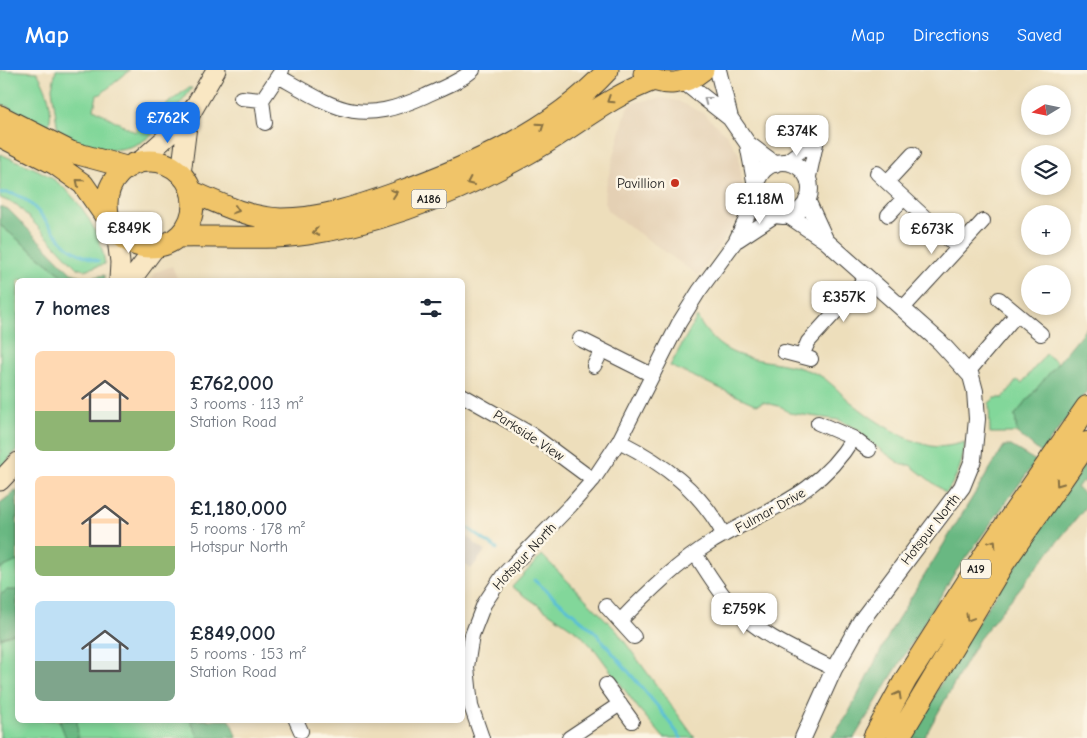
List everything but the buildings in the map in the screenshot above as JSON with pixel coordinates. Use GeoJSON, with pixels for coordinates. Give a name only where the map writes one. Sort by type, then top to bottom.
{"type":"FeatureCollection","features":[{"type":"Feature","properties":{"kind":"highway","name":"A19"},"geometry":{"type":"LineString","coordinates":[[874,738],[906,679],[987,552],[1087,407]]}},
{"type":"Feature","properties":{"kind":"highway","name":"A19"},"geometry":{"type":"LineString","coordinates":[[898,738],[1002,564],[1087,443]]}},
{"type":"Feature","properties":{"kind":"main road"},"geometry":{"type":"LineString","coordinates":[[119,278],[120,264],[106,207],[109,188],[188,118],[216,70]]}},
{"type":"Feature","properties":{"kind":"main road","name":"A186"},"geometry":{"type":"LineString","coordinates":[[0,116],[71,152],[133,165],[159,161],[186,182],[235,210],[274,218],[306,217],[362,204],[437,178],[510,144],[536,130],[583,96],[608,70]]}},
{"type":"Feature","properties":{"kind":"main road"},"geometry":{"type":"LineString","coordinates":[[684,82],[703,70]]}},
{"type":"Feature","properties":{"kind":"main road","name":"A186"},"geometry":{"type":"LineString","coordinates":[[155,248],[178,237],[306,234],[350,226],[376,218],[434,198],[506,165],[550,140],[647,75],[670,84],[684,82]]}},
{"type":"Feature","properties":{"kind":"main road"},"geometry":{"type":"LineString","coordinates":[[178,237],[190,220],[193,207],[186,182],[188,118]]}},
{"type":"Feature","properties":{"kind":"main road"},"geometry":{"type":"LineString","coordinates":[[0,136],[55,164],[83,184],[112,226],[129,242],[142,247],[155,248]]}},
{"type":"Feature","properties":{"kind":"main road"},"geometry":{"type":"LineString","coordinates":[[132,278],[155,248]]}},
{"type":"Feature","properties":{"kind":"main road"},"geometry":{"type":"LineString","coordinates":[[0,481],[15,465]]}},
{"type":"Feature","properties":{"kind":"street"},"geometry":{"type":"LineString","coordinates":[[265,123],[262,100],[280,73],[325,103],[353,112],[375,113],[399,107],[462,80],[473,70]]}},
{"type":"Feature","properties":{"kind":"street"},"geometry":{"type":"LineString","coordinates":[[718,70],[730,118]]}},
{"type":"Feature","properties":{"kind":"street"},"geometry":{"type":"LineString","coordinates":[[684,82],[730,118],[748,144],[779,163],[800,169],[808,181]]}},
{"type":"Feature","properties":{"kind":"street"},"geometry":{"type":"LineString","coordinates":[[241,98],[262,100]]}},
{"type":"Feature","properties":{"kind":"street"},"geometry":{"type":"LineString","coordinates":[[757,191],[764,170],[817,140],[808,181],[807,200],[800,210],[782,215]]}},
{"type":"Feature","properties":{"kind":"street"},"geometry":{"type":"LineString","coordinates":[[748,144],[762,207],[782,215],[826,240]]}},
{"type":"Feature","properties":{"kind":"street"},"geometry":{"type":"LineString","coordinates":[[913,154],[882,178],[958,248]]}},
{"type":"Feature","properties":{"kind":"street","name":"Hotspur North"},"geometry":{"type":"LineString","coordinates":[[482,738],[471,706],[465,667],[472,635],[489,595],[504,574],[593,480],[619,441],[652,375],[699,291],[735,242],[757,191]]}},
{"type":"Feature","properties":{"kind":"street"},"geometry":{"type":"LineString","coordinates":[[888,215],[904,198]]}},
{"type":"Feature","properties":{"kind":"street"},"geometry":{"type":"LineString","coordinates":[[807,200],[826,240]]}},
{"type":"Feature","properties":{"kind":"street","name":"Hotspur North"},"geometry":{"type":"LineString","coordinates":[[735,242],[782,215]]}},
{"type":"Feature","properties":{"kind":"street"},"geometry":{"type":"LineString","coordinates":[[903,308],[983,221]]}},
{"type":"Feature","properties":{"kind":"street","name":"Hotspur North"},"geometry":{"type":"LineString","coordinates":[[803,738],[834,669],[877,599],[948,508],[967,477],[974,453],[977,419],[974,386],[968,372],[940,342],[826,240]]}},
{"type":"Feature","properties":{"kind":"street"},"geometry":{"type":"LineString","coordinates":[[784,352],[806,358],[808,342],[867,276]]}},
{"type":"Feature","properties":{"kind":"street"},"geometry":{"type":"LineString","coordinates":[[999,299],[1041,334]]}},
{"type":"Feature","properties":{"kind":"street"},"geometry":{"type":"LineString","coordinates":[[968,372],[1017,314]]}},
{"type":"Feature","properties":{"kind":"street"},"geometry":{"type":"LineString","coordinates":[[580,339],[652,375]]}},
{"type":"Feature","properties":{"kind":"street"},"geometry":{"type":"LineString","coordinates":[[594,366],[602,350]]}},
{"type":"Feature","properties":{"kind":"street","name":"Parkside View"},"geometry":{"type":"LineString","coordinates":[[465,397],[530,434],[593,480]]}},
{"type":"Feature","properties":{"kind":"street"},"geometry":{"type":"LineString","coordinates":[[818,423],[853,438],[870,450]]}},
{"type":"Feature","properties":{"kind":"street","name":"Fulmar Drive"},"geometry":{"type":"LineString","coordinates":[[620,621],[670,572],[695,554],[724,535],[805,491],[828,472],[853,438]]}},
{"type":"Feature","properties":{"kind":"street","name":"Fulmar Drive"},"geometry":{"type":"LineString","coordinates":[[619,441],[669,469],[684,481],[708,507],[724,535]]}},
{"type":"Feature","properties":{"kind":"street"},"geometry":{"type":"LineString","coordinates":[[695,554],[723,594],[745,618],[773,638],[834,669]]}},
{"type":"Feature","properties":{"kind":"street"},"geometry":{"type":"LineString","coordinates":[[606,606],[634,636]]}},
{"type":"Feature","properties":{"kind":"street"},"geometry":{"type":"LineString","coordinates":[[606,685],[632,722]]}},
{"type":"Feature","properties":{"kind":"street"},"geometry":{"type":"LineString","coordinates":[[569,738],[620,704]]}},
{"type":"Feature","properties":{"kind":"shaded area","name":"Pavillion"},"geometry":{"type":"Polygon","coordinates":[[[662,98],[678,101],[703,113],[726,134],[739,154],[743,195],[741,209],[735,223],[699,276],[609,212],[605,202],[605,189],[627,108],[635,102],[662,98]]]}},
{"type":"Feature","properties":{"kind":"shaded area"},"geometry":{"type":"Polygon","coordinates":[[[172,266],[177,278],[152,278],[156,272],[172,266]]]}},
{"type":"Feature","properties":{"kind":"shaded area"},"geometry":{"type":"Polygon","coordinates":[[[465,535],[485,551],[471,569],[465,564],[465,535]]]}},
{"type":"Feature","properties":{"kind":"green space"},"geometry":{"type":"Polygon","coordinates":[[[0,70],[37,72],[44,84],[50,106],[48,127],[0,103],[0,70]]]}},
{"type":"Feature","properties":{"kind":"green space"},"geometry":{"type":"Polygon","coordinates":[[[56,70],[130,70],[101,94],[97,95],[94,109],[135,132],[138,127],[188,88],[192,88],[163,124],[150,136],[135,145],[119,149],[102,148],[82,143],[58,132],[52,88],[56,70]]]}},
{"type":"Feature","properties":{"kind":"green space"},"geometry":{"type":"Polygon","coordinates":[[[0,154],[44,173],[70,194],[79,204],[99,239],[105,264],[84,270],[77,268],[17,205],[0,198],[0,154]]]}},
{"type":"Feature","properties":{"kind":"green space"},"geometry":{"type":"Polygon","coordinates":[[[0,206],[8,209],[71,273],[89,278],[66,278],[0,225],[0,206]]]}},
{"type":"Feature","properties":{"kind":"green space"},"geometry":{"type":"Polygon","coordinates":[[[0,225],[66,278],[15,278],[15,452],[0,469],[0,225]]]}},
{"type":"Feature","properties":{"kind":"green space"},"geometry":{"type":"Polygon","coordinates":[[[104,275],[105,278],[89,278],[104,275]]]}},
{"type":"Feature","properties":{"kind":"green space"},"geometry":{"type":"Polygon","coordinates":[[[697,317],[709,335],[722,346],[736,354],[801,368],[819,375],[860,409],[899,434],[935,447],[965,442],[959,469],[946,493],[910,465],[902,465],[867,440],[859,430],[839,420],[789,413],[782,407],[763,402],[757,405],[670,366],[697,317]]]}},
{"type":"Feature","properties":{"kind":"green space"},"geometry":{"type":"Polygon","coordinates":[[[1087,327],[1087,391],[1041,453],[1017,433],[1015,415],[1087,327]]]}},
{"type":"Feature","properties":{"kind":"green space"},"geometry":{"type":"Polygon","coordinates":[[[1046,354],[1058,363],[1015,415],[1017,433],[990,433],[989,403],[995,398],[1003,398],[1017,380],[1022,383],[1046,354]]]}},
{"type":"Feature","properties":{"kind":"green space"},"geometry":{"type":"Polygon","coordinates":[[[1004,446],[1011,446],[1036,461],[954,574],[854,738],[831,738],[847,716],[894,625],[1004,446]]]}},
{"type":"Feature","properties":{"kind":"green space"},"geometry":{"type":"Polygon","coordinates":[[[1087,461],[1087,484],[1082,481],[1077,488],[1087,496],[1087,505],[979,639],[924,738],[908,738],[981,617],[1087,461]]]}},
{"type":"Feature","properties":{"kind":"green space"},"geometry":{"type":"Polygon","coordinates":[[[15,492],[15,562],[0,569],[0,503],[15,492]]]}},
{"type":"Feature","properties":{"kind":"green space"},"geometry":{"type":"Polygon","coordinates":[[[15,503],[15,723],[213,723],[219,738],[0,738],[0,511],[15,503]]]}},
{"type":"Feature","properties":{"kind":"green space"},"geometry":{"type":"Polygon","coordinates":[[[542,555],[616,630],[695,738],[664,738],[638,708],[596,651],[579,633],[512,587],[542,555]]]}},
{"type":"Feature","properties":{"kind":"green space"},"geometry":{"type":"Polygon","coordinates":[[[7,590],[15,590],[15,633],[0,638],[0,595],[7,590]]]}},
{"type":"Feature","properties":{"kind":"green space"},"geometry":{"type":"Polygon","coordinates":[[[60,723],[77,723],[78,738],[66,738],[60,723]]]}},
{"type":"Feature","properties":{"kind":"green space"},"geometry":{"type":"Polygon","coordinates":[[[192,723],[231,723],[237,738],[199,738],[192,723]]]}},
{"type":"Feature","properties":{"kind":"waterway"},"geometry":{"type":"LineString","coordinates":[[0,193],[21,197],[30,203],[70,249],[98,261]]}},
{"type":"Feature","properties":{"kind":"waterway"},"geometry":{"type":"LineString","coordinates":[[465,526],[497,549]]}},
{"type":"Feature","properties":{"kind":"waterway"},"geometry":{"type":"LineString","coordinates":[[534,580],[595,632],[659,708],[681,738]]}},
{"type":"Feature","properties":{"kind":"place","name":"Pavillion"},"geometry":{"type":"Point","coordinates":[675,183]}}]}
